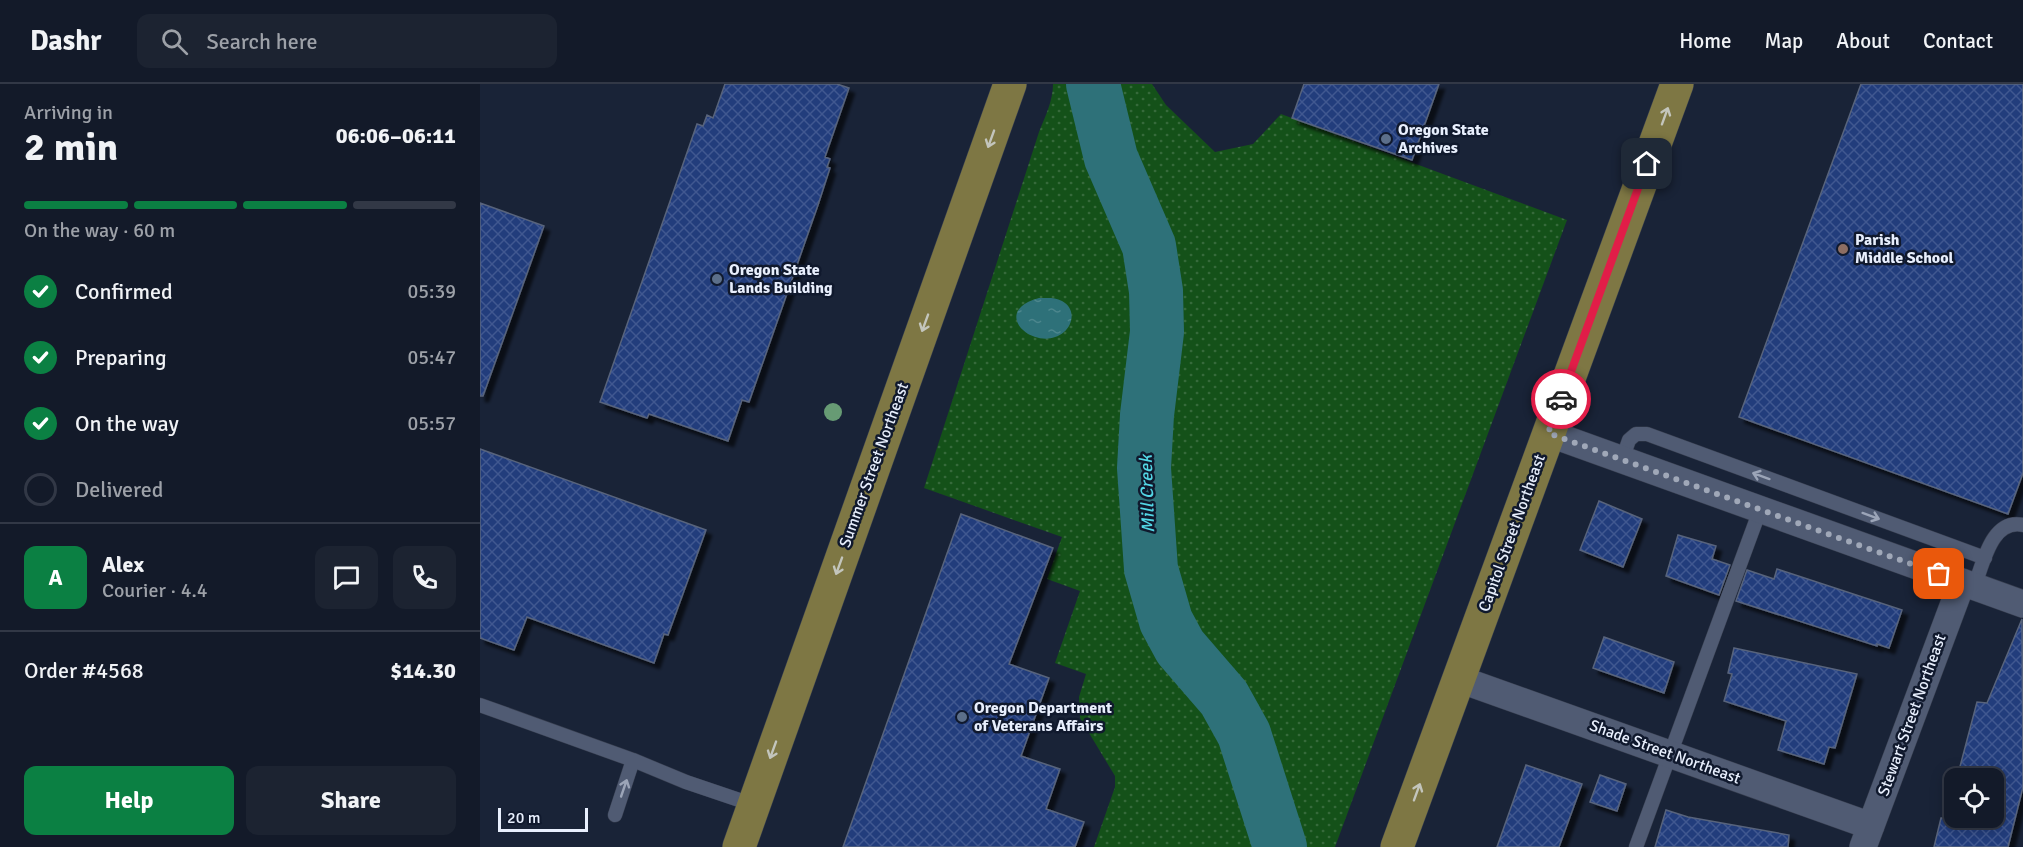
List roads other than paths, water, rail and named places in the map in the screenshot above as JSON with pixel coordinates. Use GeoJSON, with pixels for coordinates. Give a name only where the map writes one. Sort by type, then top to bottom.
{"type":"FeatureCollection","features":[{"type":"Feature","properties":{"kind":"main road","name":"Summer Street Northeast"},"geometry":{"type":"LineString","coordinates":[[739,847],[1010,84]]}},
{"type":"Feature","properties":{"kind":"main road","name":"Capitol Street Northeast"},"geometry":{"type":"LineString","coordinates":[[1397,847],[1677,84]]}},
{"type":"Feature","properties":{"kind":"street"},"geometry":{"type":"LineString","coordinates":[[1548,433],[1761,510],[1811,511],[1968,585],[2023,604]]}},
{"type":"Feature","properties":{"kind":"street","name":"Stewart Street Northeast"},"geometry":{"type":"LineString","coordinates":[[1867,836],[1968,585]]}},
{"type":"Feature","properties":{"kind":"street","name":"Shade Street Northeast"},"geometry":{"type":"LineString","coordinates":[[1459,679],[1670,753],[1867,836]]}},
{"type":"Feature","properties":{"kind":"lane"},"geometry":{"type":"LineString","coordinates":[[1622,460],[1629,440],[1636,434],[1647,434],[1811,511],[1985,558]]}},
{"type":"Feature","properties":{"kind":"lane"},"geometry":{"type":"LineString","coordinates":[[1636,847],[1761,510]]}},
{"type":"Feature","properties":{"kind":"lane"},"geometry":{"type":"LineString","coordinates":[[1968,585],[1985,558],[1995,535],[2004,526],[2023,525]]}},
{"type":"Feature","properties":{"kind":"lane"},"geometry":{"type":"LineString","coordinates":[[480,705],[633,760],[686,783],[754,805]]}},
{"type":"Feature","properties":{"kind":"lane"},"geometry":{"type":"LineString","coordinates":[[615,815],[633,760]]}},
{"type":"Feature","properties":{"kind":"water"},"geometry":{"type":"Polygon","coordinates":[[[1039,298],[1062,301],[1071,312],[1070,324],[1064,332],[1053,338],[1031,335],[1022,329],[1017,321],[1017,312],[1024,304],[1039,298]]]}},
{"type":"Feature","properties":{"kind":"waterway","name":"Mill Creek"},"geometry":{"type":"LineString","coordinates":[[1093,84],[1111,158],[1149,246],[1156,291],[1157,332],[1147,415],[1144,468],[1151,569],[1166,621],[1180,647],[1224,698],[1244,734],[1280,847]]}},
{"type":"Feature","properties":{"kind":"place","name":"Oregon State Archives"},"geometry":{"type":"Point","coordinates":[1386,139]}},
{"type":"Feature","properties":{"kind":"place","name":"Parish Middle School"},"geometry":{"type":"Point","coordinates":[1843,249]}},
{"type":"Feature","properties":{"kind":"place","name":"Oregon State Lands Building"},"geometry":{"type":"Point","coordinates":[717,279]}},
{"type":"Feature","properties":{"kind":"place","name":"Oregon Department of Veterans Affairs"},"geometry":{"type":"Point","coordinates":[962,717]}}]}
